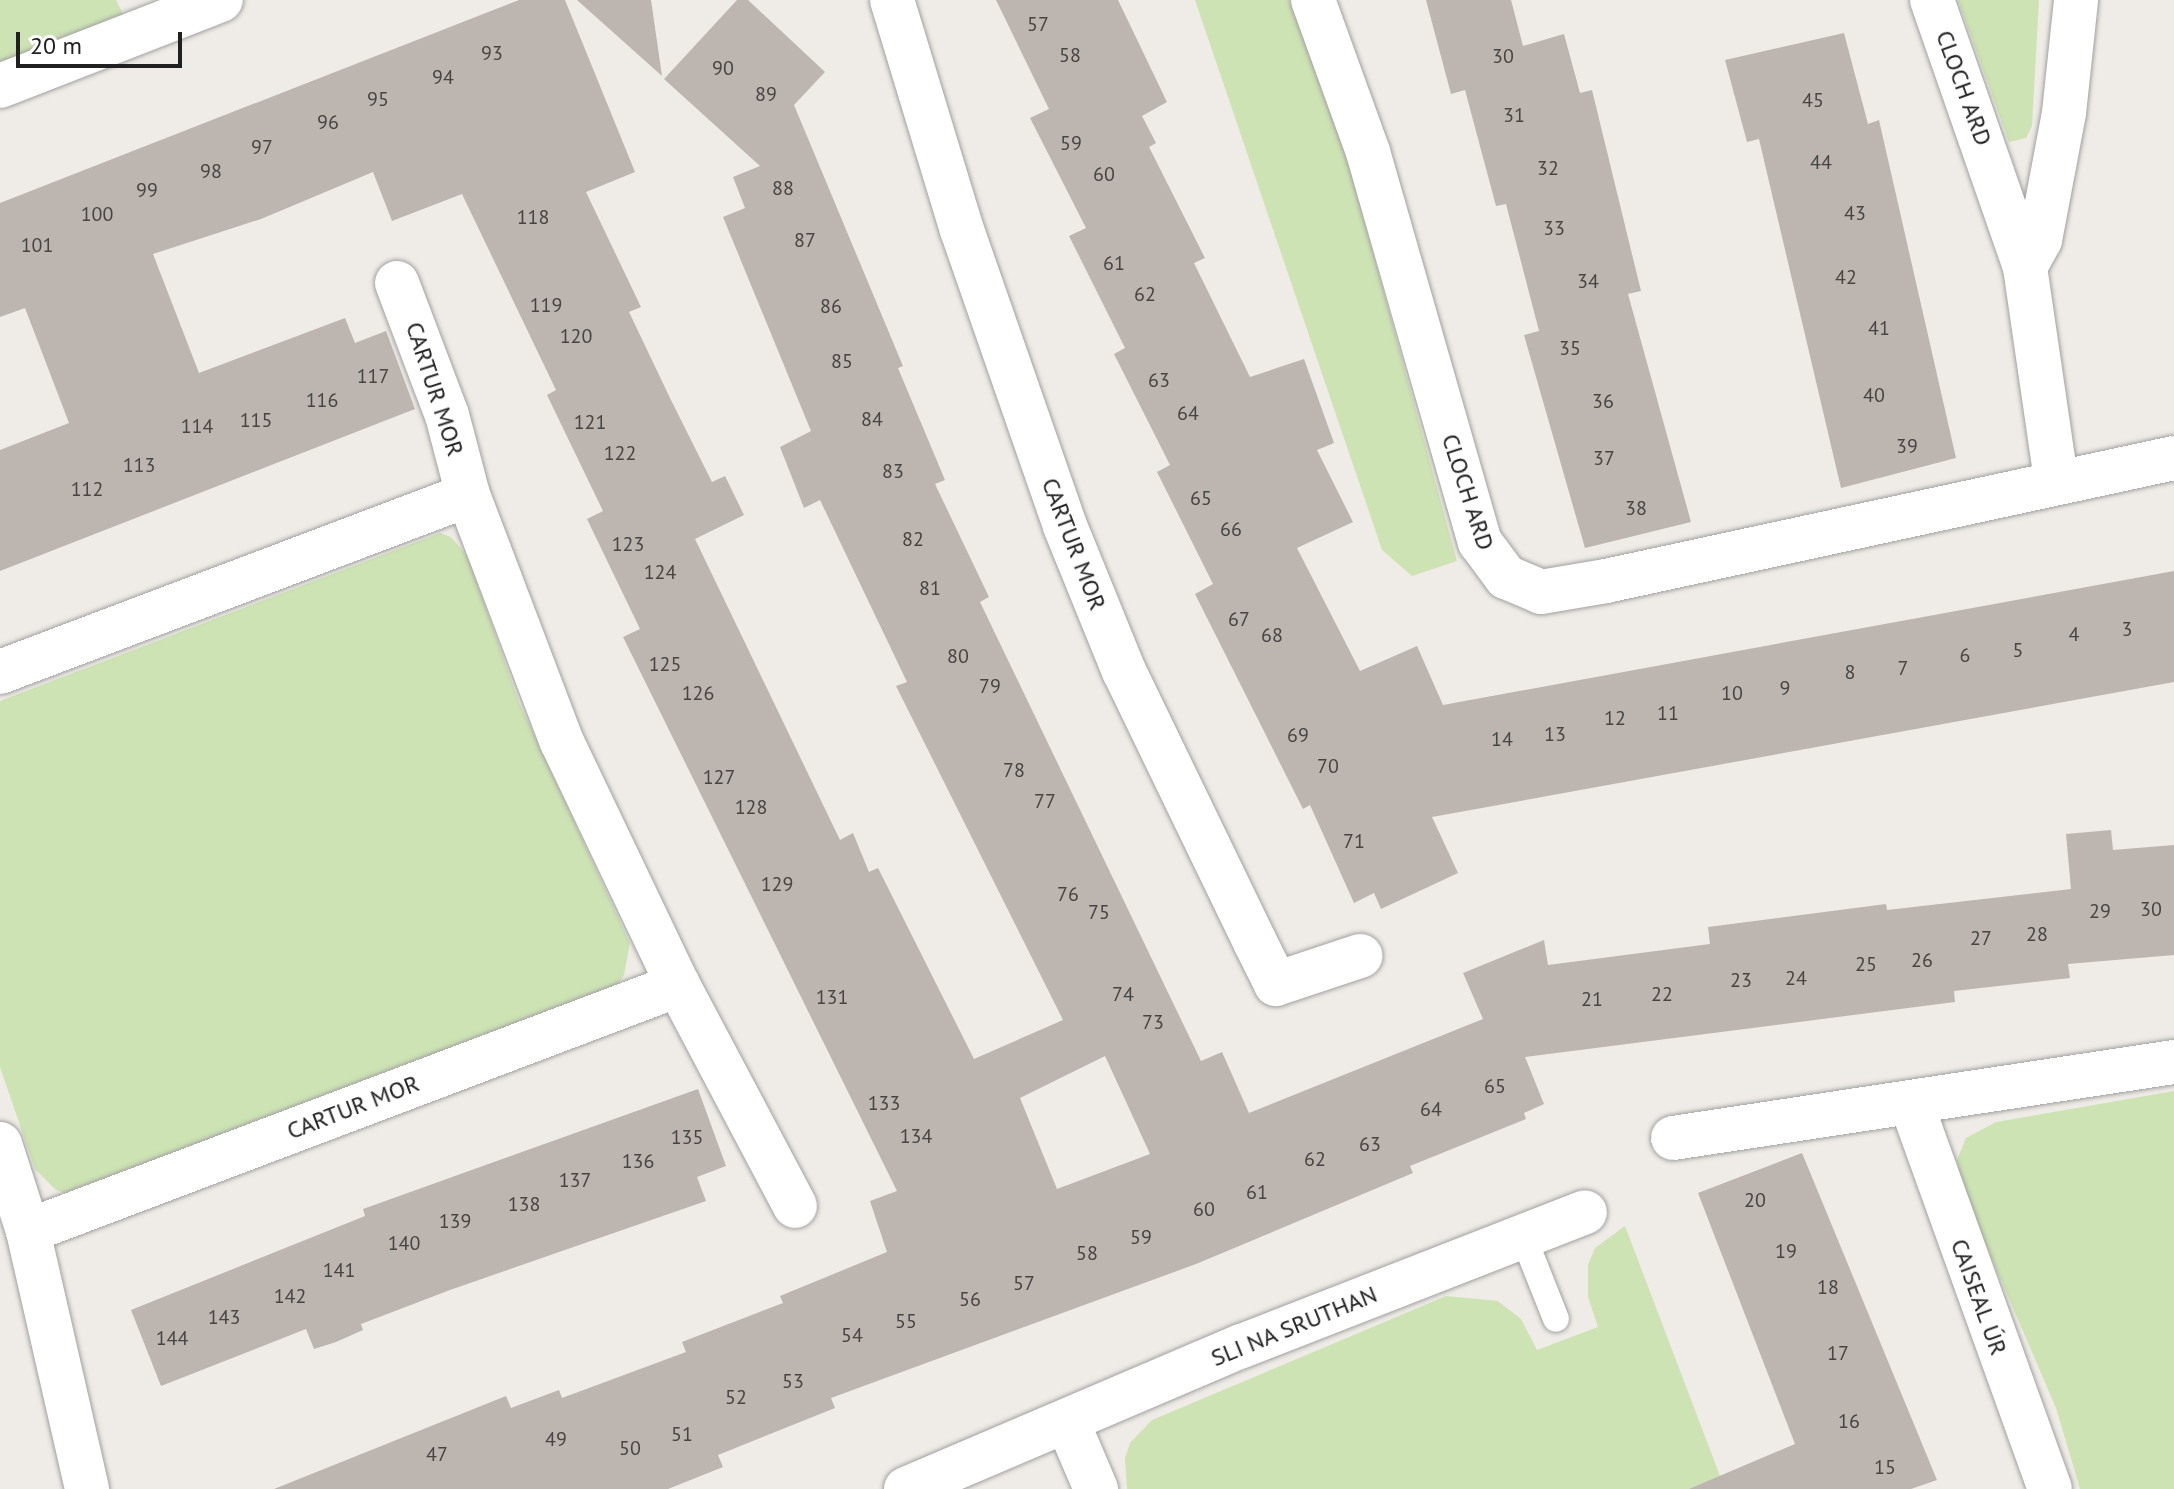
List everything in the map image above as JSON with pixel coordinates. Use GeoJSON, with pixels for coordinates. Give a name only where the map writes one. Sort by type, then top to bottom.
{"type":"FeatureCollection","features":[{"type":"Feature","properties":{"kind":"street","name":"CARTUR MOR"},"geometry":{"type":"LineString","coordinates":[[892,0],[966,245],[1065,526],[1124,671],[1246,924],[1276,984],[1360,956]]}},
{"type":"Feature","properties":{"kind":"street","name":"CLOCH ARD"},"geometry":{"type":"LineString","coordinates":[[1313,0],[1368,152],[1480,542],[1506,577],[1541,592],[1606,581],[2056,480],[2174,458]]}},
{"type":"Feature","properties":{"kind":"street","name":"CLOCH ARD"},"geometry":{"type":"LineString","coordinates":[[1932,0],[2025,267],[2056,480]]}},
{"type":"Feature","properties":{"kind":"street"},"geometry":{"type":"LineString","coordinates":[[2025,267],[2040,240],[2064,113],[2076,0]]}},
{"type":"Feature","properties":{"kind":"street"},"geometry":{"type":"LineString","coordinates":[[0,86],[203,4]]}},
{"type":"Feature","properties":{"kind":"street","name":"CARTUR MOR"},"geometry":{"type":"LineString","coordinates":[[397,283],[447,415],[468,495],[562,742],[678,985],[795,1206]]}},
{"type":"Feature","properties":{"kind":"street"},"geometry":{"type":"LineString","coordinates":[[0,672],[468,495]]}},
{"type":"Feature","properties":{"kind":"street","name":"CARTUR MOR"},"geometry":{"type":"LineString","coordinates":[[28,1231],[678,985]]}},
{"type":"Feature","properties":{"kind":"street"},"geometry":{"type":"LineString","coordinates":[[1673,1138],[2174,1062]]}},
{"type":"Feature","properties":{"kind":"street","name":"CAISEAL ÚR"},"geometry":{"type":"LineString","coordinates":[[1911,1103],[2050,1489]]}},
{"type":"Feature","properties":{"kind":"street"},"geometry":{"type":"LineString","coordinates":[[0,1144],[28,1231],[87,1489]]}},
{"type":"Feature","properties":{"kind":"street","name":"SLI NA SRUTHAN"},"geometry":{"type":"LineString","coordinates":[[906,1489],[1585,1212]]}},
{"type":"Feature","properties":{"kind":"street"},"geometry":{"type":"LineString","coordinates":[[1067,1421],[1096,1489]]}},
{"type":"Feature","properties":{"kind":"lane"},"geometry":{"type":"LineString","coordinates":[[1523,1236],[1556,1319]]}},
{"type":"Feature","properties":{"kind":"green space"},"geometry":{"type":"Polygon","coordinates":[[[0,0],[116,0],[124,16],[0,62],[0,0]]]}},
{"type":"Feature","properties":{"kind":"green space"},"geometry":{"type":"Polygon","coordinates":[[[1195,0],[1289,0],[1337,120],[1457,561],[1412,576],[1382,550],[1195,0]]]}},
{"type":"Feature","properties":{"kind":"green space"},"geometry":{"type":"Polygon","coordinates":[[[1958,0],[2039,0],[2032,126],[2026,138],[2009,142],[1958,0]]]}},
{"type":"Feature","properties":{"kind":"green space"},"geometry":{"type":"Polygon","coordinates":[[[440,533],[451,537],[468,557],[519,702],[630,943],[624,975],[616,986],[70,1195],[56,1190],[35,1169],[0,1067],[0,701],[440,533]]]}},
{"type":"Feature","properties":{"kind":"green space"},"geometry":{"type":"Polygon","coordinates":[[[2174,1091],[2174,1489],[2080,1489],[2056,1408],[1964,1194],[1957,1160],[1966,1138],[1996,1122],[2174,1091]]]}},
{"type":"Feature","properties":{"kind":"green space"},"geometry":{"type":"Polygon","coordinates":[[[1625,1226],[1725,1489],[1127,1489],[1125,1458],[1130,1443],[1152,1420],[1446,1296],[1498,1301],[1521,1319],[1537,1350],[1598,1327],[1588,1297],[1588,1265],[1595,1248],[1625,1226]]]}},
{"type":"Feature","properties":{"kind":"building"},"geometry":{"type":"Polygon","coordinates":[[[519,0],[565,0],[635,172],[586,192],[641,307],[629,312],[670,398],[712,482],[725,476],[744,515],[695,539],[840,840],[853,833],[869,872],[878,868],[974,1059],[1063,1020],[896,686],[907,682],[820,500],[804,508],[780,447],[811,431],[723,217],[745,208],[733,177],[760,166],[664,79],[737,0],[748,0],[825,72],[794,105],[903,366],[898,368],[945,480],[935,484],[989,597],[980,602],[1201,1061],[1222,1052],[1249,1113],[1483,1019],[1463,973],[1544,940],[1548,965],[1710,944],[1708,927],[1886,904],[1887,910],[2071,889],[2066,834],[2111,830],[2113,850],[2174,845],[2174,955],[2068,964],[2070,978],[1954,991],[1955,1002],[1525,1057],[1544,1104],[1524,1113],[1526,1119],[1410,1166],[1413,1173],[1196,1264],[831,1398],[835,1408],[718,1455],[723,1467],[668,1489],[274,1489],[506,1396],[511,1408],[559,1390],[562,1398],[686,1352],[682,1342],[783,1303],[780,1296],[887,1252],[870,1201],[897,1191],[623,637],[640,629],[587,519],[603,511],[547,395],[556,390],[462,194],[392,221],[373,172],[261,219],[153,254],[199,373],[345,318],[355,343],[386,331],[415,409],[0,571],[0,450],[69,423],[25,308],[0,317],[0,203],[519,0]],[[1105,1056],[1020,1098],[1057,1189],[1150,1154],[1105,1056]]]}},
{"type":"Feature","properties":{"kind":"building"},"geometry":{"type":"Polygon","coordinates":[[[577,0],[651,0],[662,76],[577,0]]]}},
{"type":"Feature","properties":{"kind":"building"},"geometry":{"type":"Polygon","coordinates":[[[996,0],[1118,0],[1167,102],[1142,116],[1156,143],[1149,147],[1205,258],[1194,263],[1250,377],[1304,359],[1334,443],[1317,450],[1353,522],[1297,548],[1360,671],[1417,646],[1443,705],[2174,571],[2174,682],[1432,817],[1458,873],[1381,909],[1374,893],[1354,903],[1310,805],[1303,809],[1195,594],[1213,584],[1157,472],[1170,465],[1114,354],[1125,348],[1069,236],[1086,228],[1030,118],[1049,109],[996,0]]]}},
{"type":"Feature","properties":{"kind":"building"},"geometry":{"type":"Polygon","coordinates":[[[1426,0],[1511,0],[1523,46],[1564,34],[1580,93],[1592,90],[1641,291],[1628,294],[1691,522],[1585,548],[1524,335],[1539,331],[1506,204],[1496,206],[1465,90],[1451,94],[1426,0]]]}},
{"type":"Feature","properties":{"kind":"building"},"geometry":{"type":"Polygon","coordinates":[[[1844,33],[1868,124],[1879,120],[1956,458],[1841,488],[1759,139],[1747,142],[1725,60],[1844,33]]]}},
{"type":"Feature","properties":{"kind":"building"},"geometry":{"type":"Polygon","coordinates":[[[698,1089],[726,1166],[697,1177],[706,1201],[450,1290],[361,1324],[363,1330],[336,1342],[314,1349],[306,1329],[161,1386],[131,1310],[365,1216],[363,1209],[698,1089]]]}},
{"type":"Feature","properties":{"kind":"building"},"geometry":{"type":"Polygon","coordinates":[[[1802,1153],[1937,1480],[1911,1489],[1689,1489],[1795,1444],[1698,1193],[1802,1153]]]}}]}
